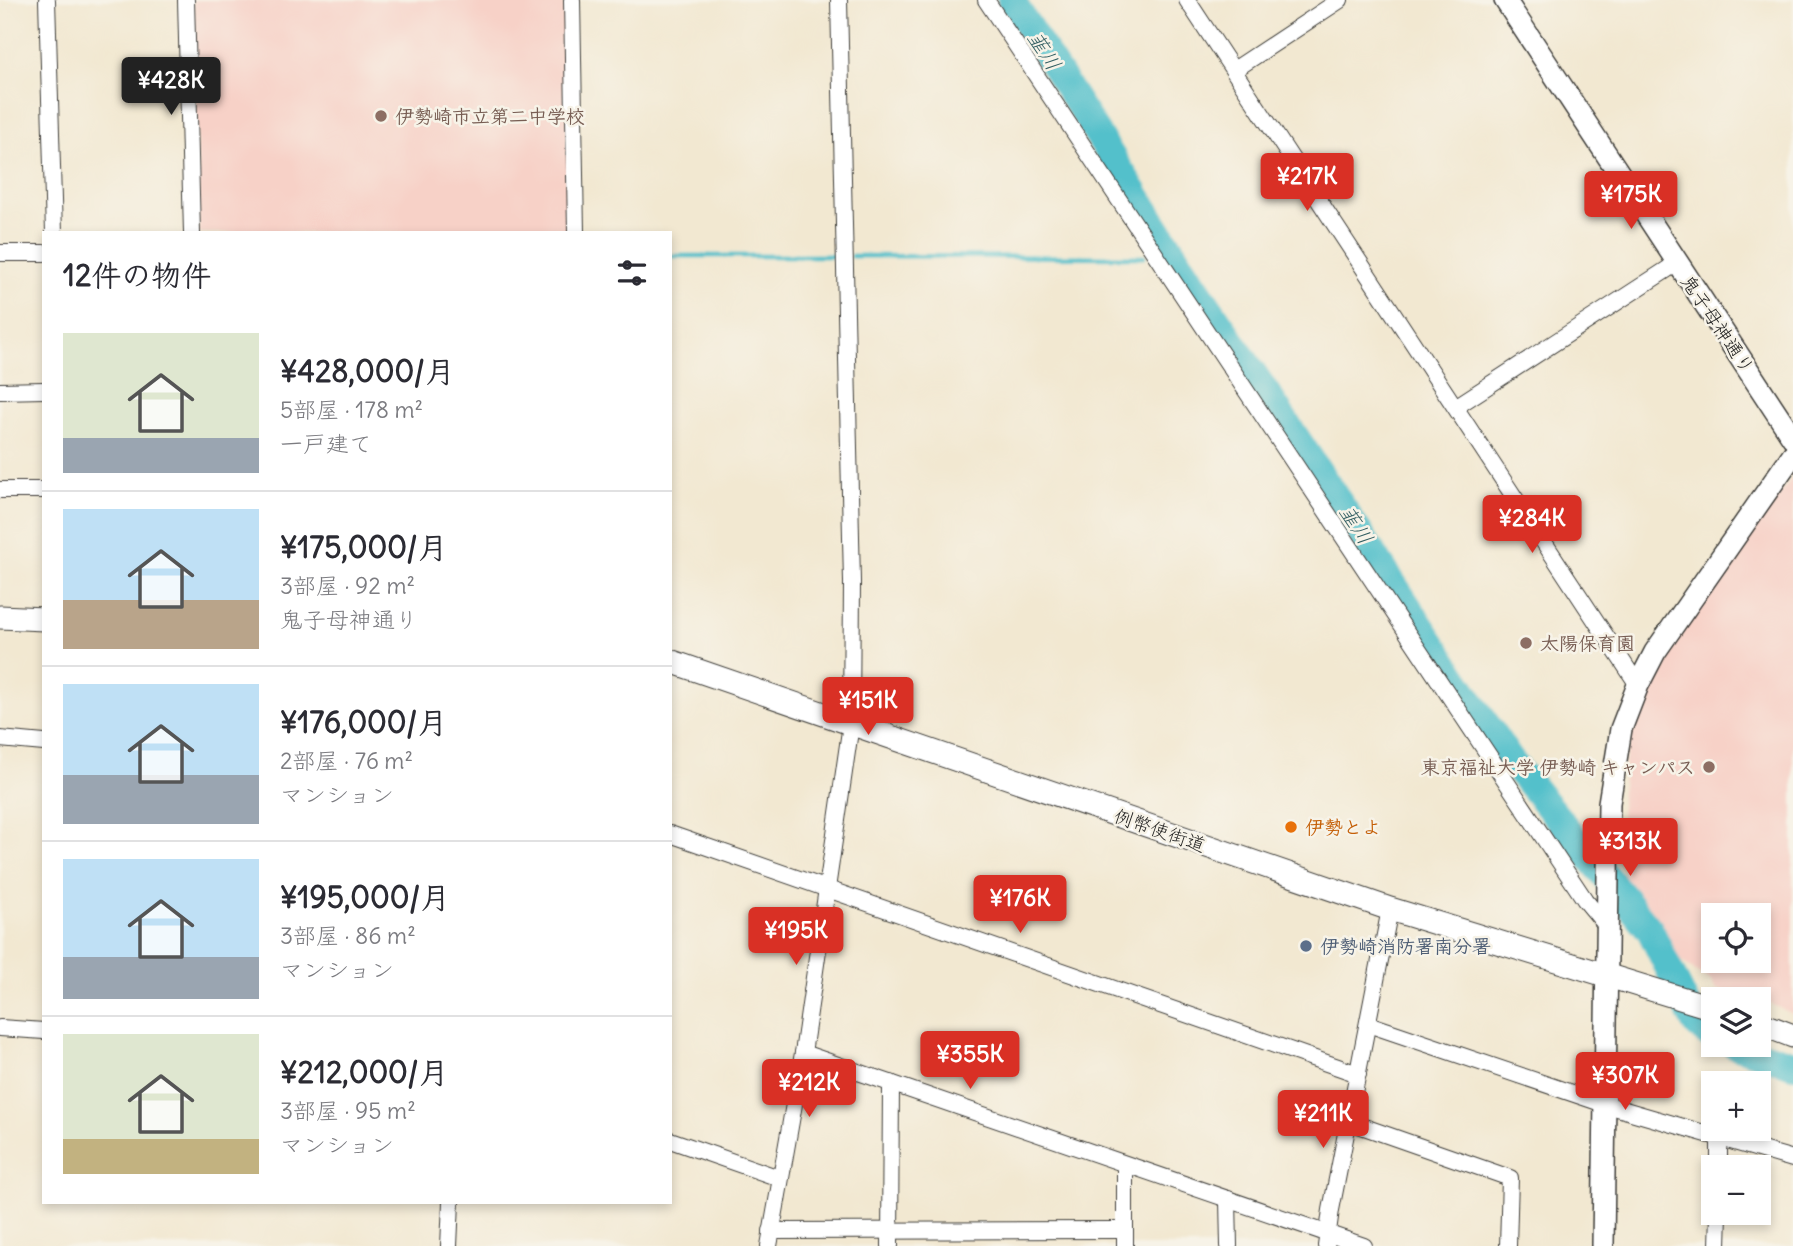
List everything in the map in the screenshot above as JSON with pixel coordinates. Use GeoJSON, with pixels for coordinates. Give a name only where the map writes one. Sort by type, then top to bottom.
{"type":"FeatureCollection","features":[{"type":"Feature","properties":{"kind":"main road"},"geometry":{"type":"LineString","coordinates":[[0,617],[42,619]]}},
{"type":"Feature","properties":{"kind":"main road","name":"例幣使街道"},"geometry":{"type":"LineString","coordinates":[[672,662],[1390,909],[1701,1005]]}},
{"type":"Feature","properties":{"kind":"main road"},"geometry":{"type":"LineString","coordinates":[[1771,1027],[1793,1035]]}},
{"type":"Feature","properties":{"kind":"street"},"geometry":{"type":"LineString","coordinates":[[47,0],[54,231]]}},
{"type":"Feature","properties":{"kind":"street"},"geometry":{"type":"LineString","coordinates":[[186,0],[192,231]]}},
{"type":"Feature","properties":{"kind":"street"},"geometry":{"type":"LineString","coordinates":[[572,0],[576,231]]}},
{"type":"Feature","properties":{"kind":"street"},"geometry":{"type":"LineString","coordinates":[[839,0],[852,582],[851,724],[803,1053],[770,1239],[1125,1238],[1125,1165]]}},
{"type":"Feature","properties":{"kind":"street"},"geometry":{"type":"LineString","coordinates":[[986,0],[1577,889],[1609,929]]}},
{"type":"Feature","properties":{"kind":"street"},"geometry":{"type":"LineString","coordinates":[[1187,0],[1457,406],[1637,685]]}},
{"type":"Feature","properties":{"kind":"street"},"geometry":{"type":"LineString","coordinates":[[1234,70],[1340,0]]}},
{"type":"Feature","properties":{"kind":"street","name":"鬼子母神通り"},"geometry":{"type":"LineString","coordinates":[[1505,0],[1793,438]]}},
{"type":"Feature","properties":{"kind":"street"},"geometry":{"type":"LineString","coordinates":[[0,254],[42,253]]}},
{"type":"Feature","properties":{"kind":"street"},"geometry":{"type":"LineString","coordinates":[[1457,406],[1677,263]]}},
{"type":"Feature","properties":{"kind":"street"},"geometry":{"type":"LineString","coordinates":[[0,391],[42,390]]}},
{"type":"Feature","properties":{"kind":"street"},"geometry":{"type":"LineString","coordinates":[[1603,1246],[1609,803],[1621,729],[1637,685],[1655,652],[1793,454]]}},
{"type":"Feature","properties":{"kind":"street"},"geometry":{"type":"LineString","coordinates":[[0,490],[42,490]]}},
{"type":"Feature","properties":{"kind":"street"},"geometry":{"type":"LineString","coordinates":[[0,739],[42,743]]}},
{"type":"Feature","properties":{"kind":"street"},"geometry":{"type":"LineString","coordinates":[[672,835],[826,886],[1358,1074]]}},
{"type":"Feature","properties":{"kind":"street"},"geometry":{"type":"LineString","coordinates":[[1326,1240],[1390,909]]}},
{"type":"Feature","properties":{"kind":"street"},"geometry":{"type":"LineString","coordinates":[[1368,1024],[1604,1104],[1701,1133]]}},
{"type":"Feature","properties":{"kind":"street"},"geometry":{"type":"LineString","coordinates":[[0,1028],[42,1031]]}},
{"type":"Feature","properties":{"kind":"street"},"geometry":{"type":"LineString","coordinates":[[803,1053],[1228,1199],[1326,1240],[1364,1246]]}},
{"type":"Feature","properties":{"kind":"street"},"geometry":{"type":"LineString","coordinates":[[889,1238],[891,1083]]}},
{"type":"Feature","properties":{"kind":"street"},"geometry":{"type":"LineString","coordinates":[[1348,1121],[1510,1178],[1508,1246]]}},
{"type":"Feature","properties":{"kind":"street"},"geometry":{"type":"LineString","coordinates":[[672,1141],[779,1178]]}},
{"type":"Feature","properties":{"kind":"street"},"geometry":{"type":"LineString","coordinates":[[1729,1141],[1793,1160]]}},
{"type":"Feature","properties":{"kind":"street"},"geometry":{"type":"LineString","coordinates":[[1228,1199],[1229,1246]]}},
{"type":"Feature","properties":{"kind":"street"},"geometry":{"type":"LineString","coordinates":[[449,1246],[451,1204]]}},
{"type":"Feature","properties":{"kind":"street"},"geometry":{"type":"LineString","coordinates":[[1718,1225],[1718,1246]]}},
{"type":"Feature","properties":{"kind":"shaded area","name":"伊勢崎市立第二中学校"},"geometry":{"type":"Polygon","coordinates":[[[193,0],[564,0],[570,231],[199,231],[193,0]]]}},
{"type":"Feature","properties":{"kind":"shaded area","name":"東京福祉大学 伊勢崎 キャンパス"},"geometry":{"type":"Polygon","coordinates":[[[1793,476],[1793,1014],[1771,1004],[1771,987],[1714,987],[1712,981],[1675,958],[1638,893],[1623,879],[1621,793],[1628,742],[1639,706],[1661,658],[1793,476]]]}},
{"type":"Feature","properties":{"kind":"waterway","name":"韮川"},"geometry":{"type":"LineString","coordinates":[[1011,0],[1180,263],[1510,760],[1650,930],[1695,1023],[1701,1028]]}},
{"type":"Feature","properties":{"kind":"waterway","name":"韮川"},"geometry":{"type":"LineString","coordinates":[[1162,251],[1172,248]]}},
{"type":"Feature","properties":{"kind":"waterway"},"geometry":{"type":"LineString","coordinates":[[672,256],[837,256]]}},
{"type":"Feature","properties":{"kind":"waterway"},"geometry":{"type":"LineString","coordinates":[[852,256],[1144,257]]}},
{"type":"Feature","properties":{"kind":"waterway","name":"韮川"},"geometry":{"type":"LineString","coordinates":[[1771,1057],[1793,1064]]}},
{"type":"Feature","properties":{"kind":"place","name":"伊勢崎市立第二中学校"},"geometry":{"type":"Point","coordinates":[381,116]}},
{"type":"Feature","properties":{"kind":"place","name":"太陽保育園"},"geometry":{"type":"Point","coordinates":[1526,643]}},
{"type":"Feature","properties":{"kind":"place","name":"東京福祉大学 伊勢崎 キャンパス"},"geometry":{"type":"Point","coordinates":[1709,767]}},
{"type":"Feature","properties":{"kind":"place","name":"伊勢とよ"},"geometry":{"type":"Point","coordinates":[1291,827]}},
{"type":"Feature","properties":{"kind":"place","name":"伊勢崎消防署南分署"},"geometry":{"type":"Point","coordinates":[1306,946]}}]}
